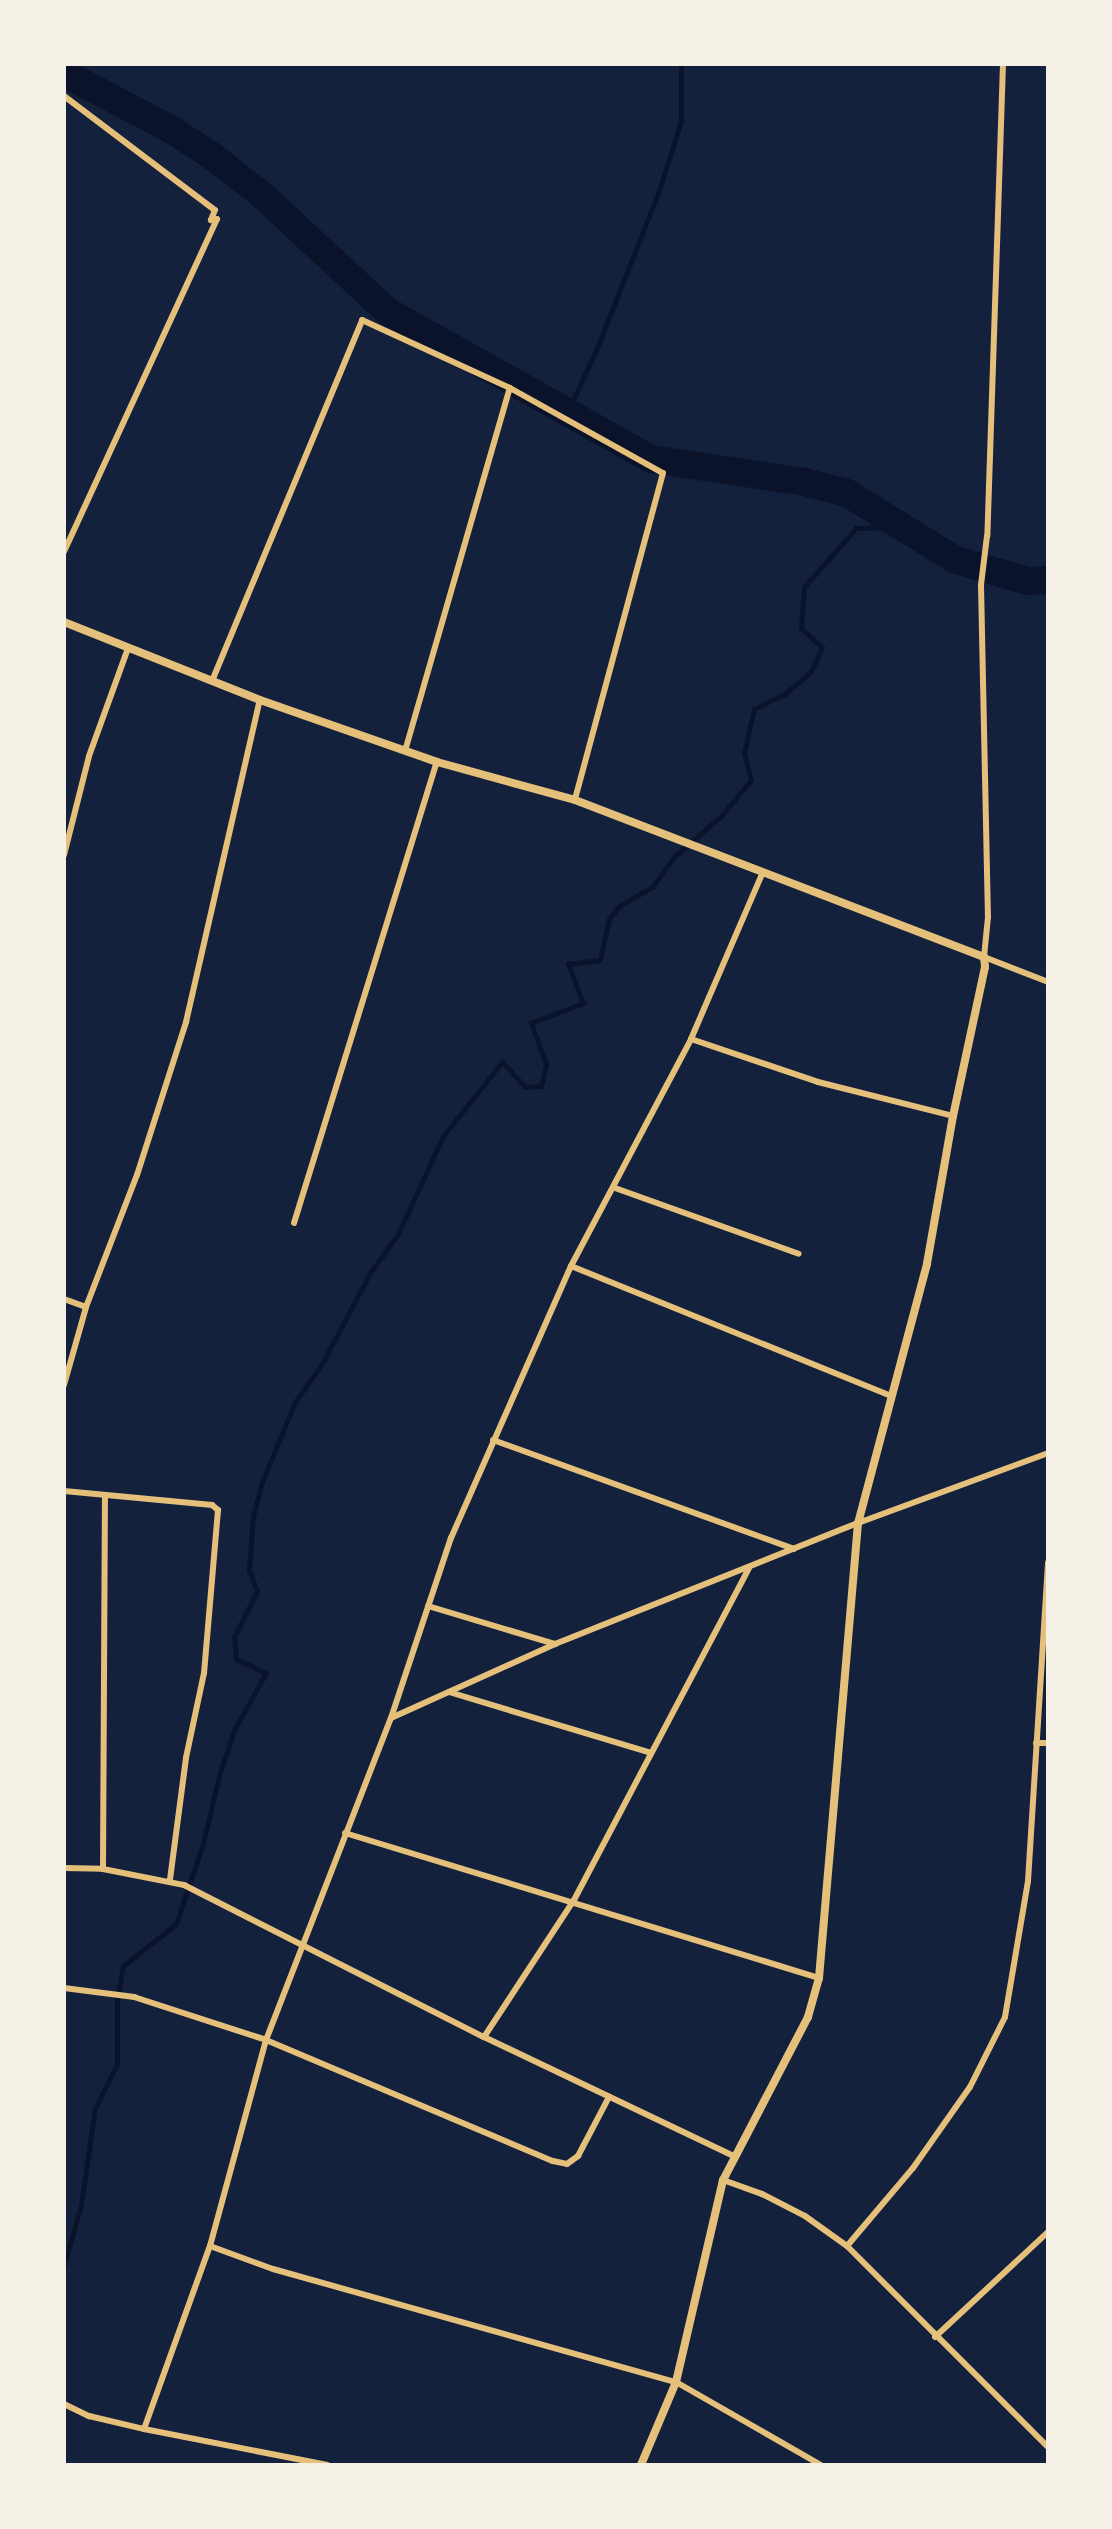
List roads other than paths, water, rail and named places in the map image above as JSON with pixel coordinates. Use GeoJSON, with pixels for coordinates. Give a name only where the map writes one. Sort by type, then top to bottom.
{"type":"FeatureCollection","features":[{"type":"Feature","properties":{"kind":"street"},"geometry":{"type":"LineString","coordinates":[[641,2465],[676,2382],[723,2180],[808,2017],[819,1978],[858,1523],[927,1264],[953,1116],[985,967],[988,917],[981,585],[987,536],[1003,64]]}},
{"type":"Feature","properties":{"kind":"street"},"geometry":{"type":"LineString","coordinates":[[64,96],[215,210],[211,220],[217,219],[64,552]]}},
{"type":"Feature","properties":{"kind":"street"},"geometry":{"type":"LineString","coordinates":[[212,681],[362,320],[510,388],[663,473],[575,800]]}},
{"type":"Feature","properties":{"kind":"street"},"geometry":{"type":"LineString","coordinates":[[405,751],[510,388]]}},
{"type":"Feature","properties":{"kind":"street"},"geometry":{"type":"LineString","coordinates":[[64,622],[260,700],[405,751],[575,800],[1048,982]]}},
{"type":"Feature","properties":{"kind":"street"},"geometry":{"type":"LineString","coordinates":[[64,855],[89,756],[128,648]]}},
{"type":"Feature","properties":{"kind":"street"},"geometry":{"type":"LineString","coordinates":[[64,1385],[86,1307],[137,1175],[186,1022],[260,700]]}},
{"type":"Feature","properties":{"kind":"street"},"geometry":{"type":"LineString","coordinates":[[294,1223],[437,762]]}},
{"type":"Feature","properties":{"kind":"street"},"geometry":{"type":"LineString","coordinates":[[144,2429],[210,2246],[266,2040],[391,1718],[451,1538],[571,1266],[615,1188],[691,1039],[763,872]]}},
{"type":"Feature","properties":{"kind":"street"},"geometry":{"type":"LineString","coordinates":[[691,1039],[818,1082],[953,1116]]}},
{"type":"Feature","properties":{"kind":"street"},"geometry":{"type":"LineString","coordinates":[[615,1188],[799,1254]]}},
{"type":"Feature","properties":{"kind":"street"},"geometry":{"type":"LineString","coordinates":[[571,1266],[891,1396]]}},
{"type":"Feature","properties":{"kind":"street"},"geometry":{"type":"LineString","coordinates":[[64,1299],[86,1307]]}},
{"type":"Feature","properties":{"kind":"street"},"geometry":{"type":"LineString","coordinates":[[493,1440],[794,1550]]}},
{"type":"Feature","properties":{"kind":"street"},"geometry":{"type":"LineString","coordinates":[[391,1718],[555,1644],[858,1523],[1048,1453]]}},
{"type":"Feature","properties":{"kind":"street"},"geometry":{"type":"LineString","coordinates":[[64,1491],[212,1505],[218,1510],[204,1673],[186,1758],[170,1880]]}},
{"type":"Feature","properties":{"kind":"street"},"geometry":{"type":"LineString","coordinates":[[103,1869],[105,1495]]}},
{"type":"Feature","properties":{"kind":"street"},"geometry":{"type":"LineString","coordinates":[[847,2246],[913,2168],[970,2087],[1005,2017],[1028,1881],[1048,1563]]}},
{"type":"Feature","properties":{"kind":"street"},"geometry":{"type":"LineString","coordinates":[[484,2037],[574,1900],[749,1568]]}},
{"type":"Feature","properties":{"kind":"street"},"geometry":{"type":"LineString","coordinates":[[428,1606],[555,1644]]}},
{"type":"Feature","properties":{"kind":"street"},"geometry":{"type":"LineString","coordinates":[[449,1692],[651,1753]]}},
{"type":"Feature","properties":{"kind":"street"},"geometry":{"type":"LineString","coordinates":[[1036,1743],[1048,1743]]}},
{"type":"Feature","properties":{"kind":"street"},"geometry":{"type":"LineString","coordinates":[[345,1833],[574,1900],[819,1978]]}},
{"type":"Feature","properties":{"kind":"street"},"geometry":{"type":"LineString","coordinates":[[64,1868],[103,1869],[170,1880],[484,2037],[733,2156]]}},
{"type":"Feature","properties":{"kind":"street"},"geometry":{"type":"LineString","coordinates":[[64,1988],[134,1997],[266,2040],[553,2161],[567,2164],[578,2156],[609,2097]]}},
{"type":"Feature","properties":{"kind":"street"},"geometry":{"type":"LineString","coordinates":[[723,2180],[762,2194],[805,2216],[847,2246],[1048,2447]]}},
{"type":"Feature","properties":{"kind":"street"},"geometry":{"type":"LineString","coordinates":[[935,2337],[1048,2232]]}},
{"type":"Feature","properties":{"kind":"street"},"geometry":{"type":"LineString","coordinates":[[210,2246],[273,2269],[676,2382],[821,2465]]}},
{"type":"Feature","properties":{"kind":"street"},"geometry":{"type":"LineString","coordinates":[[64,2404],[89,2416],[144,2429],[328,2465]]}},
{"type":"Feature","properties":{"kind":"waterway"},"geometry":{"type":"LineString","coordinates":[[568,411],[597,348],[659,191],[681,121],[681,64]]}},
{"type":"Feature","properties":{"kind":"waterway"},"geometry":{"type":"LineString","coordinates":[[64,73],[172,130],[212,156],[261,194],[387,311],[651,459],[804,482],[847,493],[956,560],[1028,581],[1048,580]]}},
{"type":"Feature","properties":{"kind":"waterway"},"geometry":{"type":"LineString","coordinates":[[64,2265],[81,2205],[95,2108],[117,2064],[117,1999],[123,1966],[176,1924],[203,1844],[219,1775],[235,1728],[266,1673],[236,1659],[234,1637],[257,1591],[249,1570],[253,1516],[262,1482],[295,1402],[323,1362],[370,1273],[398,1234],[443,1136],[502,1062],[525,1087],[541,1086],[546,1064],[531,1023],[583,1003],[568,964],[600,960],[609,919],[619,906],[653,886],[675,856],[722,815],[751,780],[744,753],[754,709],[785,694],[811,671],[822,647],[801,628],[804,587],[856,528],[899,527]]}}]}
